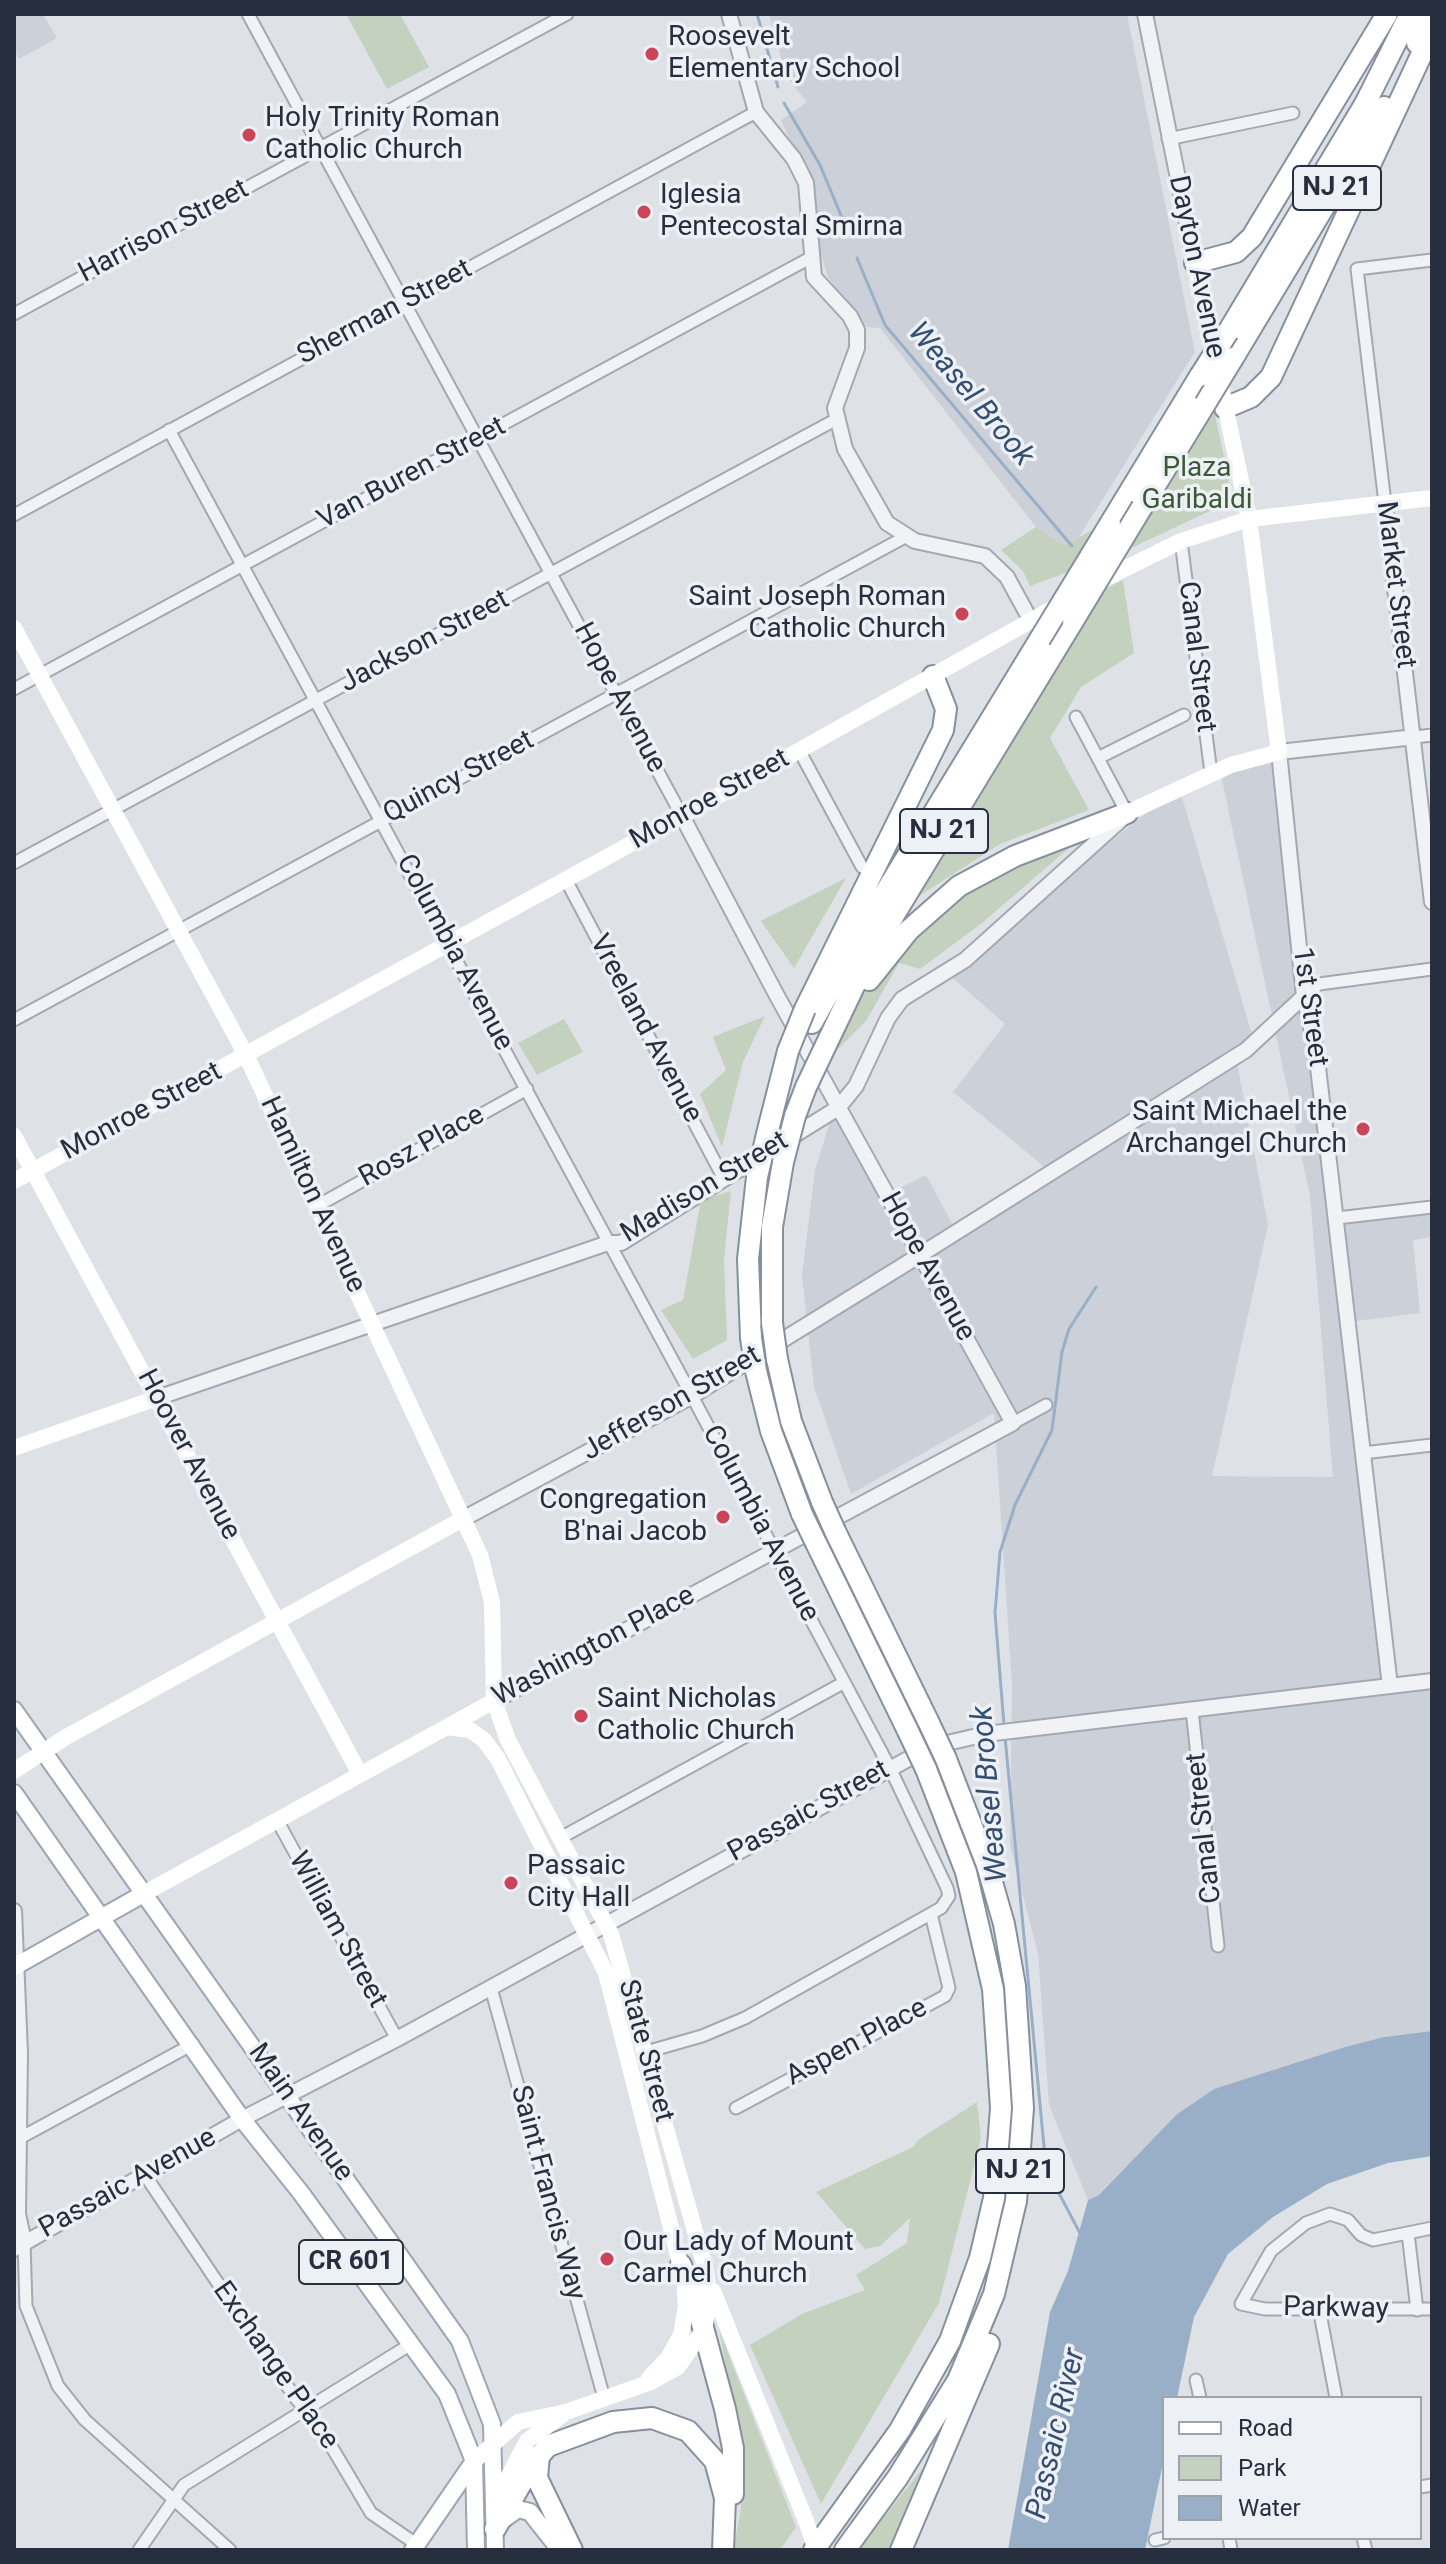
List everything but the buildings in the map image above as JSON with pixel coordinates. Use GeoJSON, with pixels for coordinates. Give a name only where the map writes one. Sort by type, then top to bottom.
{"type":"FeatureCollection","features":[{"type":"Feature","properties":{"kind":"highway"},"geometry":{"type":"LineString","coordinates":[[1195,263],[1236,252],[1252,237],[1387,14]]}},
{"type":"Feature","properties":{"kind":"highway","name":"NJ 21"},"geometry":{"type":"LineString","coordinates":[[815,2550],[900,2430],[950,2341],[976,2272],[994,2198],[1001,2108],[993,1989],[966,1872],[926,1769],[802,1514],[771,1431],[756,1371],[751,1338],[748,1259],[757,1177],[767,1134],[791,1056],[808,1016],[880,901],[1036,630],[1110,524],[1365,104],[1410,14]]}},
{"type":"Feature","properties":{"kind":"highway","name":"NJ 21"},"geometry":{"type":"LineString","coordinates":[[845,2550],[920,2443],[972,2351],[1007,2249],[1016,2201],[1022,2140],[1022,2048],[1010,1956],[987,1865],[946,1759],[835,1531],[791,1421],[772,1323],[771,1238],[783,1162],[806,1087],[890,921],[1142,507],[1215,406],[1233,358],[1381,113],[1430,14]]}},
{"type":"Feature","properties":{"kind":"highway"},"geometry":{"type":"LineString","coordinates":[[1215,406],[1251,397],[1271,377],[1432,32]]}},
{"type":"Feature","properties":{"kind":"highway"},"geometry":{"type":"LineString","coordinates":[[808,1016],[943,730],[946,709],[933,676]]}},
{"type":"Feature","properties":{"kind":"highway"},"geometry":{"type":"LineString","coordinates":[[825,1047],[892,949],[941,899],[996,864],[1127,813]]}},
{"type":"Feature","properties":{"kind":"highway"},"geometry":{"type":"LineString","coordinates":[[901,2550],[972,2388],[1006,2298],[1019,2236],[1022,2140]]}},
{"type":"Feature","properties":{"kind":"highway"},"geometry":{"type":"LineString","coordinates":[[681,2265],[704,2329],[733,2448],[733,2490],[724,2550]]}},
{"type":"Feature","properties":{"kind":"highway"},"geometry":{"type":"LineString","coordinates":[[495,2540],[540,2453],[557,2441],[626,2419],[652,2418],[678,2425],[699,2439],[720,2471],[725,2498],[724,2550]]}},
{"type":"Feature","properties":{"kind":"highway"},"geometry":{"type":"LineString","coordinates":[[540,2453],[536,2461],[537,2478],[572,2550]]}},
{"type":"Feature","properties":{"kind":"main road","name":"Dayton Avenue"},"geometry":{"type":"LineString","coordinates":[[1195,263],[1215,406],[1249,519]]}},
{"type":"Feature","properties":{"kind":"main road","name":"Monroe Street"},"geometry":{"type":"LineString","coordinates":[[14,1181],[933,676],[1036,630],[1127,565],[1181,541],[1249,519],[1432,498]]}},
{"type":"Feature","properties":{"kind":"main road","name":"1st Street"},"geometry":{"type":"LineString","coordinates":[[1249,519],[1279,752]]}},
{"type":"Feature","properties":{"kind":"main road","name":"Hamilton Avenue"},"geometry":{"type":"LineString","coordinates":[[14,628],[246,1055],[480,1555],[492,1602],[494,1701]]}},
{"type":"Feature","properties":{"kind":"main road","name":"Madison Street"},"geometry":{"type":"LineString","coordinates":[[1127,813],[1211,773],[1260,755],[1279,752]]}},
{"type":"Feature","properties":{"kind":"main road","name":"Hoover Avenue"},"geometry":{"type":"LineString","coordinates":[[14,1136],[360,1774]]}},
{"type":"Feature","properties":{"kind":"main road","name":"Madison Street"},"geometry":{"type":"LineString","coordinates":[[14,1448],[157,1398]]}},
{"type":"Feature","properties":{"kind":"main road","name":"Jefferson Street"},"geometry":{"type":"LineString","coordinates":[[14,1771],[43,1751],[461,1520]]}},
{"type":"Feature","properties":{"kind":"main road","name":"Washington Place"},"geometry":{"type":"LineString","coordinates":[[15,1966],[494,1701]]}},
{"type":"Feature","properties":{"kind":"main road","name":"State Street"},"geometry":{"type":"LineString","coordinates":[[415,2547],[474,2461],[492,2441],[518,2422],[566,2412],[678,2367],[704,2329],[709,2301],[706,2270],[646,2052],[606,1923],[508,1740],[494,1701]]}},
{"type":"Feature","properties":{"kind":"main road","name":"Main Avenue"},"geometry":{"type":"LineString","coordinates":[[14,1710],[460,2341],[480,2386],[492,2424],[495,2540]]}},
{"type":"Feature","properties":{"kind":"main road","name":"State Street"},"geometry":{"type":"LineString","coordinates":[[447,1727],[470,1730],[484,1740],[498,1759],[589,1933],[606,1973],[681,2265],[686,2307],[681,2335],[658,2369],[634,2387]]}},
{"type":"Feature","properties":{"kind":"main road","name":"Main Avenue"},"geometry":{"type":"LineString","coordinates":[[14,1793],[193,2044],[242,2119],[301,2193],[455,2408],[474,2461],[476,2550]]}},
{"type":"Feature","properties":{"kind":"main road"},"geometry":{"type":"LineString","coordinates":[[706,2270],[742,2370],[806,2521],[815,2550]]}},
{"type":"Feature","properties":{"kind":"main road","name":"State Street"},"geometry":{"type":"LineString","coordinates":[[495,2540],[507,2479],[527,2441],[566,2412]]}},
{"type":"Feature","properties":{"kind":"main road"},"geometry":{"type":"LineString","coordinates":[[495,2540],[508,2513],[518,2509],[530,2512],[560,2550]]}},
{"type":"Feature","properties":{"kind":"street","name":"Hope Avenue"},"geometry":{"type":"LineString","coordinates":[[248,14],[838,1108],[1013,1423]]}},
{"type":"Feature","properties":{"kind":"street"},"geometry":{"type":"LineString","coordinates":[[729,14],[756,112],[794,159],[806,183],[810,258],[819,284],[850,316],[859,339],[836,398],[835,420],[845,449],[881,514],[905,537],[985,556],[1007,577],[1036,630]]}},
{"type":"Feature","properties":{"kind":"street","name":"Dayton Avenue"},"geometry":{"type":"LineString","coordinates":[[1145,14],[1195,263]]}},
{"type":"Feature","properties":{"kind":"street","name":"Harrison Street"},"geometry":{"type":"LineString","coordinates":[[14,314],[560,16]]}},
{"type":"Feature","properties":{"kind":"street","name":"Sherman Street"},"geometry":{"type":"LineString","coordinates":[[14,515],[756,112]]}},
{"type":"Feature","properties":{"kind":"street"},"geometry":{"type":"LineString","coordinates":[[1168,139],[1293,113]]}},
{"type":"Feature","properties":{"kind":"street","name":"Van Buren Street"},"geometry":{"type":"LineString","coordinates":[[14,689],[810,258]]}},
{"type":"Feature","properties":{"kind":"street","name":"Market Street"},"geometry":{"type":"LineString","coordinates":[[1432,260],[1357,269],[1415,737],[1432,902]]}},
{"type":"Feature","properties":{"kind":"street","name":"Jackson Street"},"geometry":{"type":"LineString","coordinates":[[14,863],[835,420]]}},
{"type":"Feature","properties":{"kind":"street","name":"Columbia Avenue"},"geometry":{"type":"LineString","coordinates":[[169,430],[450,943],[890,1768],[947,1888],[946,1904],[931,1914]]}},
{"type":"Feature","properties":{"kind":"street","name":"Quincy Street"},"geometry":{"type":"LineString","coordinates":[[14,1020],[905,537]]}},
{"type":"Feature","properties":{"kind":"street","name":"Canal Street"},"geometry":{"type":"LineString","coordinates":[[1181,541],[1211,773]]}},
{"type":"Feature","properties":{"kind":"street"},"geometry":{"type":"LineString","coordinates":[[1098,758],[1184,715]]}},
{"type":"Feature","properties":{"kind":"street"},"geometry":{"type":"LineString","coordinates":[[1076,717],[1127,813]]}},
{"type":"Feature","properties":{"kind":"street"},"geometry":{"type":"LineString","coordinates":[[1279,752],[1432,735]]}},
{"type":"Feature","properties":{"kind":"street"},"geometry":{"type":"LineString","coordinates":[[799,750],[862,867]]}},
{"type":"Feature","properties":{"kind":"street","name":"1st Street"},"geometry":{"type":"LineString","coordinates":[[1279,752],[1304,996],[1316,1050],[1337,1218],[1390,1686]]}},
{"type":"Feature","properties":{"kind":"street","name":"Madison Street"},"geometry":{"type":"LineString","coordinates":[[157,1398],[608,1243],[621,1243],[838,1108],[856,1086],[888,1018],[902,999],[965,960],[1127,813]]}},
{"type":"Feature","properties":{"kind":"street","name":"Vreeland Avenue"},"geometry":{"type":"LineString","coordinates":[[566,880],[724,1179]]}},
{"type":"Feature","properties":{"kind":"street"},"geometry":{"type":"LineString","coordinates":[[1304,996],[1319,984],[1432,969]]}},
{"type":"Feature","properties":{"kind":"street","name":"Jefferson Street"},"geometry":{"type":"LineString","coordinates":[[461,1520],[692,1396],[920,1255],[1246,1050],[1304,996]]}},
{"type":"Feature","properties":{"kind":"street","name":"Rosz Place"},"geometry":{"type":"LineString","coordinates":[[317,1206],[527,1089]]}},
{"type":"Feature","properties":{"kind":"street"},"geometry":{"type":"LineString","coordinates":[[1337,1218],[1432,1207]]}},
{"type":"Feature","properties":{"kind":"street","name":"Washington Place"},"geometry":{"type":"LineString","coordinates":[[494,1701],[1046,1405]]}},
{"type":"Feature","properties":{"kind":"street"},"geometry":{"type":"LineString","coordinates":[[1363,1453],[1432,1445]]}},
{"type":"Feature","properties":{"kind":"street","name":"Passaic Street"},"geometry":{"type":"LineString","coordinates":[[242,2119],[397,2039],[890,1768],[946,1741],[1005,1731],[1432,1681]]}},
{"type":"Feature","properties":{"kind":"street"},"geometry":{"type":"LineString","coordinates":[[562,1837],[843,1683]]}},
{"type":"Feature","properties":{"kind":"street","name":"Canal Street"},"geometry":{"type":"LineString","coordinates":[[1192,1710],[1218,1946]]}},
{"type":"Feature","properties":{"kind":"street","name":"William Street"},"geometry":{"type":"LineString","coordinates":[[277,1820],[397,2039]]}},
{"type":"Feature","properties":{"kind":"street"},"geometry":{"type":"LineString","coordinates":[[14,1911],[20,2138],[18,2214],[26,2306],[58,2386],[85,2420],[230,2550]]}},
{"type":"Feature","properties":{"kind":"street"},"geometry":{"type":"LineString","coordinates":[[646,2052],[728,2027],[931,1914]]}},
{"type":"Feature","properties":{"kind":"street","name":"Aspen Place"},"geometry":{"type":"LineString","coordinates":[[736,2108],[945,1996],[949,1988],[931,1914]]}},
{"type":"Feature","properties":{"kind":"street","name":"Saint Francis Way"},"geometry":{"type":"LineString","coordinates":[[491,1988],[604,2398]]}},
{"type":"Feature","properties":{"kind":"street"},"geometry":{"type":"LineString","coordinates":[[20,2138],[193,2044]]}},
{"type":"Feature","properties":{"kind":"street","name":"Passaic Avenue"},"geometry":{"type":"LineString","coordinates":[[19,2246],[242,2119]]}},
{"type":"Feature","properties":{"kind":"street","name":"Exchange Place"},"geometry":{"type":"LineString","coordinates":[[145,2175],[306,2409],[371,2513],[415,2547]]}},
{"type":"Feature","properties":{"kind":"street","name":"Parkway"},"geometry":{"type":"LineString","coordinates":[[1408,2233],[1373,2240],[1361,2235],[1348,2220],[1330,2214],[1306,2223],[1271,2251],[1241,2304],[1265,2309],[1432,2309]]}},
{"type":"Feature","properties":{"kind":"street"},"geometry":{"type":"LineString","coordinates":[[1417,2310],[1408,2233],[1432,2228]]}},
{"type":"Feature","properties":{"kind":"street"},"geometry":{"type":"LineString","coordinates":[[14,2298],[26,2306]]}},
{"type":"Feature","properties":{"kind":"street"},"geometry":{"type":"LineString","coordinates":[[1319,2308],[1336,2396]]}},
{"type":"Feature","properties":{"kind":"street"},"geometry":{"type":"LineString","coordinates":[[139,2550],[184,2485],[411,2344]]}},
{"type":"Feature","properties":{"kind":"street"},"geometry":{"type":"LineString","coordinates":[[1196,2380],[1200,2396]]}},
{"type":"Feature","properties":{"kind":"shaded area"},"geometry":{"type":"Polygon","coordinates":[[[14,14],[43,14],[57,38],[19,59],[14,49],[14,14]]]}},
{"type":"Feature","properties":{"kind":"shaded area"},"geometry":{"type":"Polygon","coordinates":[[[769,14],[1127,14],[1195,352],[1079,537],[1064,545],[1036,527],[880,328],[866,327],[828,277],[821,254],[815,197],[781,120],[807,102],[786,76],[769,14]]]}},
{"type":"Feature","properties":{"kind":"shaded area"},"geometry":{"type":"Polygon","coordinates":[[[1280,750],[1336,1218],[1432,1208],[1432,1237],[1413,1240],[1420,1313],[1349,1322],[1392,1683],[1432,1679],[1432,2031],[1384,2037],[1345,2047],[1214,2089],[1176,2115],[1099,2195],[1088,2200],[1049,2105],[1038,1954],[1010,1845],[1012,1685],[994,1413],[851,1494],[814,1387],[802,1275],[815,1170],[837,1099],[889,1193],[926,1175],[958,1234],[1052,1173],[953,1092],[1005,1024],[946,972],[1179,787],[1255,1045],[1236,1058],[1268,1225],[1212,1476],[1333,1477],[1310,1196],[1220,770],[1280,750]]]}},
{"type":"Feature","properties":{"kind":"green space"},"geometry":{"type":"Polygon","coordinates":[[[346,14],[400,14],[429,67],[387,89],[346,14]]]}},
{"type":"Feature","properties":{"kind":"green space","name":"Plaza Garibaldi"},"geometry":{"type":"Polygon","coordinates":[[[1213,406],[1229,479],[1226,496],[1212,510],[1127,550],[1030,586],[1023,571],[1001,550],[1036,527],[1064,545],[1154,498],[1213,406]]]}},
{"type":"Feature","properties":{"kind":"green space"},"geometry":{"type":"Polygon","coordinates":[[[1123,580],[1134,653],[1081,687],[1050,738],[1089,810],[1000,844],[919,896],[1103,590],[1123,580]]]}},
{"type":"Feature","properties":{"kind":"green space"},"geometry":{"type":"Polygon","coordinates":[[[1092,828],[981,924],[920,969],[899,963],[866,1021],[836,1051],[860,999],[889,959],[963,888],[1092,828]]]}},
{"type":"Feature","properties":{"kind":"green space"},"geometry":{"type":"Polygon","coordinates":[[[846,878],[794,968],[761,921],[846,878]]]}},
{"type":"Feature","properties":{"kind":"green space"},"geometry":{"type":"Polygon","coordinates":[[[765,1016],[743,1062],[722,1147],[700,1094],[726,1070],[713,1037],[765,1016]]]}},
{"type":"Feature","properties":{"kind":"green space"},"geometry":{"type":"Polygon","coordinates":[[[564,1019],[583,1052],[537,1075],[518,1043],[564,1019]]]}},
{"type":"Feature","properties":{"kind":"green space"},"geometry":{"type":"Polygon","coordinates":[[[731,1191],[724,1259],[727,1340],[693,1359],[661,1310],[683,1300],[701,1200],[731,1191]]]}},
{"type":"Feature","properties":{"kind":"green space"},"geometry":{"type":"Polygon","coordinates":[[[977,2102],[981,2138],[939,2303],[821,2504],[750,2345],[802,2314],[865,2290],[856,2275],[907,2243],[910,2218],[880,2246],[865,2249],[816,2192],[913,2147],[918,2140],[977,2102]]]}},
{"type":"Feature","properties":{"kind":"green space"},"geometry":{"type":"Polygon","coordinates":[[[719,2330],[796,2527],[780,2550],[733,2550],[741,2509],[740,2436],[719,2330]]]}},
{"type":"Feature","properties":{"kind":"green space"},"geometry":{"type":"Polygon","coordinates":[[[923,2468],[894,2550],[857,2550],[923,2468]]]}},
{"type":"Feature","properties":{"kind":"water","name":"Passaic River"},"geometry":{"type":"Polygon","coordinates":[[[1432,2031],[1432,2156],[1388,2163],[1327,2184],[1273,2217],[1228,2254],[1194,2317],[1177,2396],[1162,2396],[1162,2468],[1145,2550],[1008,2550],[1050,2312],[1068,2271],[1088,2200],[1099,2195],[1176,2115],[1214,2089],[1384,2037],[1432,2031]]]}},
{"type":"Feature","properties":{"kind":"waterway","name":"Weasel Brook"},"geometry":{"type":"LineString","coordinates":[[757,14],[778,87]]}},
{"type":"Feature","properties":{"kind":"waterway","name":"Weasel Brook"},"geometry":{"type":"LineString","coordinates":[[784,103],[820,165],[845,225]]}},
{"type":"Feature","properties":{"kind":"waterway","name":"Weasel Brook"},"geometry":{"type":"LineString","coordinates":[[857,258],[885,325],[1072,546]]}},
{"type":"Feature","properties":{"kind":"waterway","name":"Weasel Brook"},"geometry":{"type":"LineString","coordinates":[[1004,1725],[995,1613],[1000,1552],[1015,1505],[1052,1430],[1062,1352],[1069,1329],[1096,1287]]}},
{"type":"Feature","properties":{"kind":"waterway","name":"Weasel Brook"},"geometry":{"type":"LineString","coordinates":[[1005,1737],[1045,2157],[1053,2182],[1081,2235]]}},
{"type":"Feature","properties":{"kind":"place","name":"Roosevelt Elementary School"},"geometry":{"type":"Point","coordinates":[652,54]}},
{"type":"Feature","properties":{"kind":"place","name":"Holy Trinity Roman Catholic Church"},"geometry":{"type":"Point","coordinates":[249,135]}},
{"type":"Feature","properties":{"kind":"place","name":"Iglesia Pentecostal Smirna"},"geometry":{"type":"Point","coordinates":[644,212]}},
{"type":"Feature","properties":{"kind":"place","name":"Saint Joseph Roman Catholic Church"},"geometry":{"type":"Point","coordinates":[962,614]}},
{"type":"Feature","properties":{"kind":"place","name":"Saint Michael the Archangel Church"},"geometry":{"type":"Point","coordinates":[1363,1129]}},
{"type":"Feature","properties":{"kind":"place","name":"Congregation B'nai Jacob"},"geometry":{"type":"Point","coordinates":[723,1517]}},
{"type":"Feature","properties":{"kind":"place","name":"Saint Nicholas Catholic Church"},"geometry":{"type":"Point","coordinates":[581,1716]}},
{"type":"Feature","properties":{"kind":"place","name":"Passaic City Hall"},"geometry":{"type":"Point","coordinates":[511,1883]}},
{"type":"Feature","properties":{"kind":"place","name":"Our Lady of Mount Carmel Church"},"geometry":{"type":"Point","coordinates":[607,2259]}}]}
